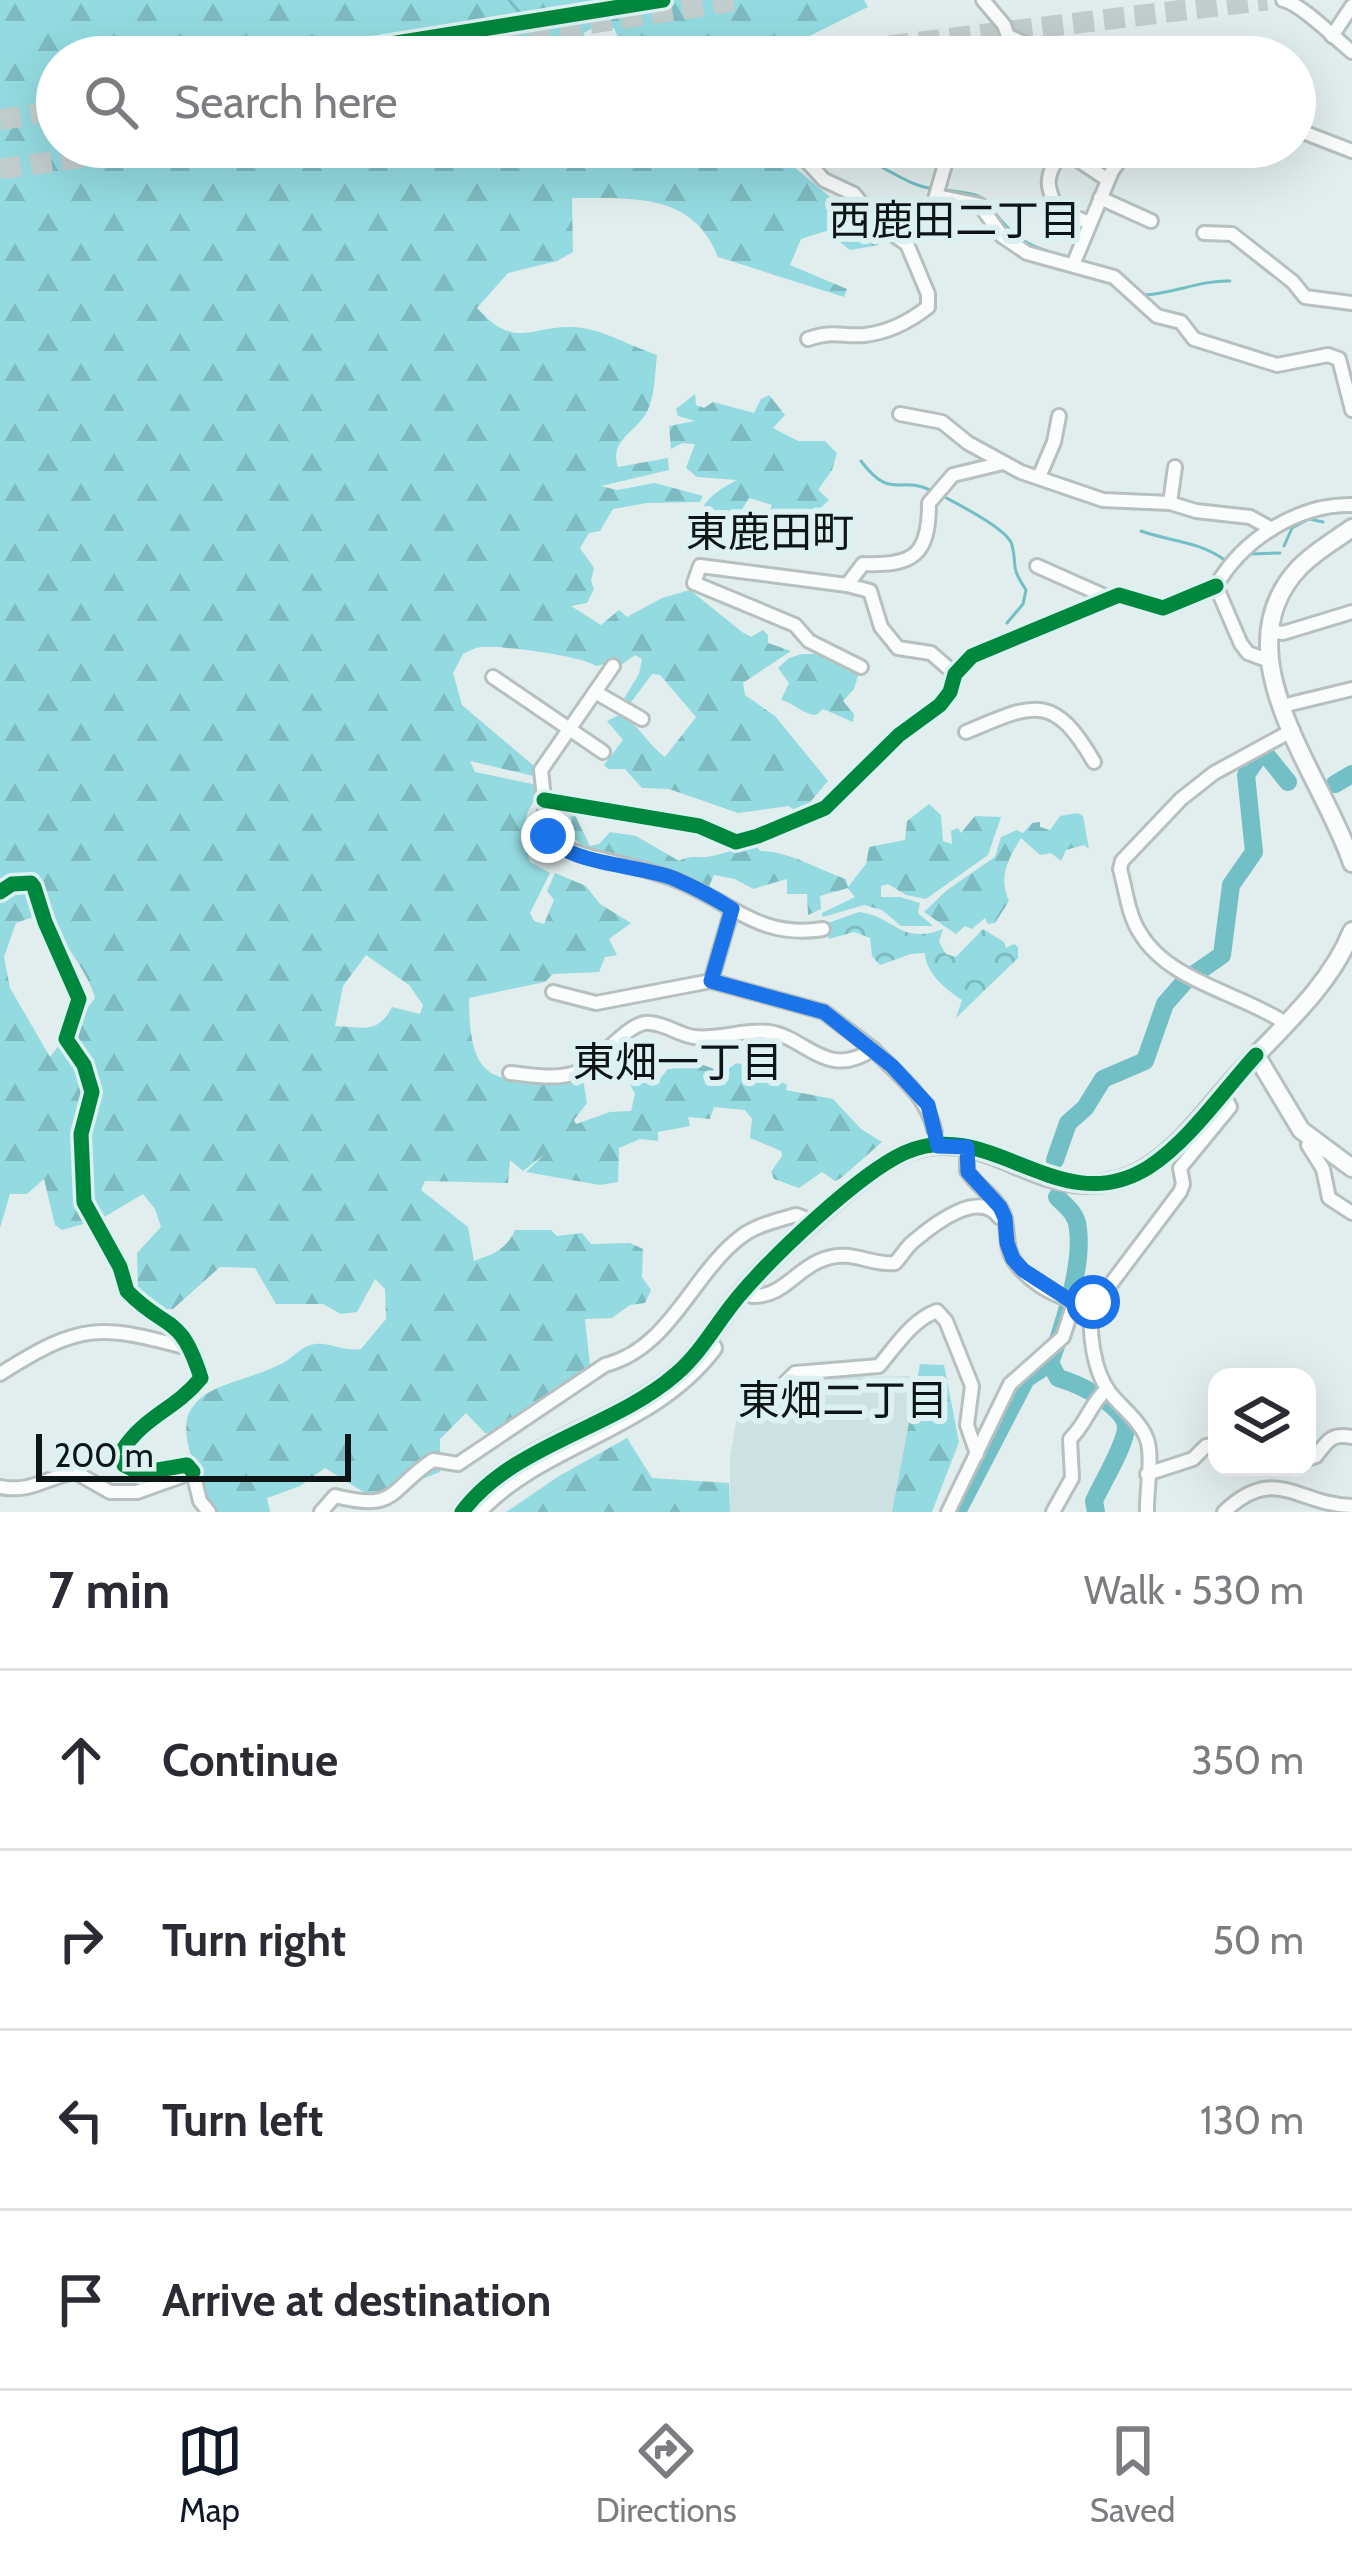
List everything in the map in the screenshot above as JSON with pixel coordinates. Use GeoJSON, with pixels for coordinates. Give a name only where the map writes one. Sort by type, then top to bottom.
{"type":"FeatureCollection","features":[{"type":"Feature","properties":{"kind":"street"},"geometry":{"type":"LineString","coordinates":[[983,0],[1008,36]]}},
{"type":"Feature","properties":{"kind":"street"},"geometry":{"type":"LineString","coordinates":[[1283,0],[1298,3],[1314,23],[1352,52]]}},
{"type":"Feature","properties":{"kind":"street"},"geometry":{"type":"LineString","coordinates":[[1332,36],[1352,6]]}},
{"type":"Feature","properties":{"kind":"street"},"geometry":{"type":"LineString","coordinates":[[1316,137],[1352,152]]}},
{"type":"Feature","properties":{"kind":"street"},"geometry":{"type":"LineString","coordinates":[[808,339],[830,331],[862,336],[906,324],[928,307],[928,294],[907,244],[878,224],[854,194],[824,180],[813,168]]}},
{"type":"Feature","properties":{"kind":"street"},"geometry":{"type":"LineString","coordinates":[[907,244],[909,235],[927,227],[945,168]]}},
{"type":"Feature","properties":{"kind":"street"},"geometry":{"type":"LineString","coordinates":[[1052,168],[1046,184],[1058,210],[1090,224]]}},
{"type":"Feature","properties":{"kind":"street"},"geometry":{"type":"LineString","coordinates":[[1090,168],[1108,180]]}},
{"type":"Feature","properties":{"kind":"street"},"geometry":{"type":"LineString","coordinates":[[1073,265],[1116,168]]}},
{"type":"Feature","properties":{"kind":"street"},"geometry":{"type":"LineString","coordinates":[[938,196],[980,205],[1003,236],[1027,253],[1114,277],[1157,316],[1181,322],[1194,339],[1277,365],[1328,355],[1339,359],[1352,410]]}},
{"type":"Feature","properties":{"kind":"street"},"geometry":{"type":"LineString","coordinates":[[1100,198],[1151,221]]}},
{"type":"Feature","properties":{"kind":"street"},"geometry":{"type":"LineString","coordinates":[[1204,233],[1232,234],[1305,297],[1352,303]]}},
{"type":"Feature","properties":{"kind":"street"},"geometry":{"type":"LineString","coordinates":[[900,414],[942,422],[1003,463],[1103,500],[1170,502],[1196,512],[1250,517],[1272,530]]}},
{"type":"Feature","properties":{"kind":"street"},"geometry":{"type":"LineString","coordinates":[[1039,477],[1059,416]]}},
{"type":"Feature","properties":{"kind":"street"},"geometry":{"type":"LineString","coordinates":[[847,585],[863,564],[896,566],[913,556],[929,533],[929,503],[953,475],[1003,463]]}},
{"type":"Feature","properties":{"kind":"street"},"geometry":{"type":"LineString","coordinates":[[1170,502],[1175,467]]}},
{"type":"Feature","properties":{"kind":"street"},"geometry":{"type":"LineString","coordinates":[[544,800],[698,826],[736,842],[758,836],[825,808],[896,738],[940,705],[955,674],[972,656],[1119,595],[1163,608],[1216,586],[1233,558],[1272,530],[1315,508],[1352,506]]}},
{"type":"Feature","properties":{"kind":"street"},"geometry":{"type":"LineString","coordinates":[[1352,528],[1296,571],[1282,590],[1268,631],[1267,660],[1282,706],[1352,863]]}},
{"type":"Feature","properties":{"kind":"street"},"geometry":{"type":"LineString","coordinates":[[861,667],[809,641],[795,625],[694,583],[700,566],[870,591],[881,627],[898,648],[931,653],[955,674]]}},
{"type":"Feature","properties":{"kind":"street"},"geometry":{"type":"LineString","coordinates":[[1037,566],[1109,598]]}},
{"type":"Feature","properties":{"kind":"street"},"geometry":{"type":"LineString","coordinates":[[1216,586],[1241,644],[1247,652],[1267,660]]}},
{"type":"Feature","properties":{"kind":"street"},"geometry":{"type":"LineString","coordinates":[[1268,631],[1283,633],[1352,612]]}},
{"type":"Feature","properties":{"kind":"street"},"geometry":{"type":"LineString","coordinates":[[614,667],[542,770],[552,843],[670,878],[770,929],[823,928]]}},
{"type":"Feature","properties":{"kind":"street"},"geometry":{"type":"LineString","coordinates":[[493,676],[603,752]]}},
{"type":"Feature","properties":{"kind":"street"},"geometry":{"type":"LineString","coordinates":[[1282,706],[1352,689]]}},
{"type":"Feature","properties":{"kind":"street"},"geometry":{"type":"LineString","coordinates":[[595,692],[642,719]]}},
{"type":"Feature","properties":{"kind":"street"},"geometry":{"type":"LineString","coordinates":[[966,732],[1016,710],[1059,714],[1094,762]]}},
{"type":"Feature","properties":{"kind":"street"},"geometry":{"type":"LineString","coordinates":[[1285,1023],[1206,984],[1151,948],[1138,932],[1120,869],[1122,861],[1180,799],[1246,753],[1293,730]]}},
{"type":"Feature","properties":{"kind":"street"},"geometry":{"type":"LineString","coordinates":[[0,892],[12,884],[34,887],[79,999],[66,1039],[84,1064],[92,1092],[80,1134],[86,1212],[120,1267],[127,1291],[179,1327],[192,1348],[201,1378],[183,1400],[135,1431],[122,1451],[124,1465],[140,1473],[187,1465],[194,1472],[200,1502],[209,1512]]}},
{"type":"Feature","properties":{"kind":"street"},"geometry":{"type":"LineString","coordinates":[[711,981],[732,909]]}},
{"type":"Feature","properties":{"kind":"street"},"geometry":{"type":"LineString","coordinates":[[462,1512],[503,1474],[675,1375],[783,1249],[907,1152],[967,1147],[1062,1182],[1106,1183],[1129,1177],[1165,1154],[1328,976],[1352,931]]}},
{"type":"Feature","properties":{"kind":"street"},"geometry":{"type":"LineString","coordinates":[[553,992],[596,1003],[711,981],[824,1012],[873,1049],[928,1105],[938,1146]]}},
{"type":"Feature","properties":{"kind":"street"},"geometry":{"type":"LineString","coordinates":[[510,1073],[556,1078],[578,1072],[641,1022],[671,1027],[691,1037],[771,1032],[808,1053],[832,1059],[846,1060],[873,1049]]}},
{"type":"Feature","properties":{"kind":"street"},"geometry":{"type":"LineString","coordinates":[[1256,1055],[1311,1140],[1352,1168]]}},
{"type":"Feature","properties":{"kind":"street"},"geometry":{"type":"LineString","coordinates":[[967,1147],[968,1172],[1000,1207],[1013,1259],[1074,1303],[1093,1302],[1101,1298],[1180,1192],[1180,1168],[1230,1107],[1222,1092]]}},
{"type":"Feature","properties":{"kind":"street"},"geometry":{"type":"LineString","coordinates":[[1311,1140],[1307,1145],[1323,1169],[1329,1198],[1352,1213]]}},
{"type":"Feature","properties":{"kind":"street"},"geometry":{"type":"LineString","coordinates":[[752,1296],[766,1297],[831,1257],[855,1255],[895,1263],[909,1244],[968,1207],[992,1208],[1006,1233]]}},
{"type":"Feature","properties":{"kind":"street"},"geometry":{"type":"LineString","coordinates":[[321,1512],[335,1496],[366,1511],[379,1508],[434,1460],[458,1464],[605,1365],[620,1362],[641,1347],[683,1308],[740,1238],[796,1215],[815,1222]]}},
{"type":"Feature","properties":{"kind":"street"},"geometry":{"type":"LineString","coordinates":[[477,1512],[520,1478],[673,1392],[699,1367],[783,1249]]}},
{"type":"Feature","properties":{"kind":"street"},"geometry":{"type":"LineString","coordinates":[[1093,1302],[1088,1328],[1107,1389],[1144,1432],[1150,1447],[1148,1512]]}},
{"type":"Feature","properties":{"kind":"street"},"geometry":{"type":"LineString","coordinates":[[948,1512],[1010,1384],[1063,1337],[1074,1303]]}},
{"type":"Feature","properties":{"kind":"street"},"geometry":{"type":"LineString","coordinates":[[782,1386],[794,1373],[879,1366],[928,1314],[937,1311],[946,1321],[972,1386],[967,1425],[977,1454]]}},
{"type":"Feature","properties":{"kind":"street"},"geometry":{"type":"LineString","coordinates":[[0,1374],[50,1342],[77,1334],[123,1330],[192,1348]]}},
{"type":"Feature","properties":{"kind":"street"},"geometry":{"type":"LineString","coordinates":[[1053,1512],[1072,1478],[1070,1439],[1084,1425],[1089,1405],[1107,1389]]}},
{"type":"Feature","properties":{"kind":"street"},"geometry":{"type":"LineString","coordinates":[[1316,1456],[1330,1438],[1338,1434],[1352,1437]]}},
{"type":"Feature","properties":{"kind":"street"},"geometry":{"type":"LineString","coordinates":[[1147,1474],[1192,1459],[1208,1446]]}},
{"type":"Feature","properties":{"kind":"street"},"geometry":{"type":"LineString","coordinates":[[0,1487],[21,1491],[75,1472],[110,1492],[137,1492],[194,1472]]}},
{"type":"Feature","properties":{"kind":"street"},"geometry":{"type":"LineString","coordinates":[[1223,1512],[1246,1493],[1261,1489],[1290,1490],[1333,1506],[1352,1506]]}},
{"type":"Feature","properties":{"kind":"shaded area"},"geometry":{"type":"Polygon","coordinates":[[[918,1376],[892,1512],[730,1512],[730,1458],[741,1392],[803,1377],[918,1376]]]}},
{"type":"Feature","properties":{"kind":"green space"},"geometry":{"type":"Polygon","coordinates":[[[0,0],[864,0],[868,7],[809,36],[618,36],[614,28],[597,25],[584,36],[36,36],[36,168],[795,168],[871,231],[879,245],[850,250],[826,231],[801,239],[790,265],[847,289],[844,297],[718,257],[693,220],[658,203],[572,198],[573,252],[557,261],[508,273],[477,308],[502,329],[513,332],[584,328],[657,355],[649,407],[621,442],[616,457],[618,467],[668,458],[669,470],[601,486],[617,490],[655,483],[703,496],[700,502],[613,509],[600,531],[589,533],[580,548],[594,568],[594,589],[587,603],[571,606],[601,625],[619,610],[627,617],[662,598],[690,590],[742,632],[751,637],[763,630],[768,643],[791,651],[743,683],[745,695],[775,716],[828,781],[811,801],[813,808],[799,815],[789,806],[738,813],[669,789],[642,788],[625,769],[608,769],[604,765],[623,740],[607,721],[621,714],[665,757],[696,717],[660,675],[652,674],[629,705],[622,702],[639,674],[642,659],[635,655],[621,665],[596,666],[541,652],[481,647],[463,654],[453,673],[462,705],[534,766],[538,777],[470,761],[475,772],[537,785],[538,798],[526,819],[526,846],[530,862],[550,873],[530,913],[534,921],[544,924],[554,900],[547,891],[555,873],[586,886],[600,904],[631,923],[609,939],[617,955],[605,957],[599,972],[553,974],[545,982],[469,998],[475,1052],[484,1067],[511,1079],[583,1079],[587,1103],[574,1120],[576,1124],[610,1112],[631,1111],[635,1094],[624,1073],[629,1067],[642,1067],[659,1080],[668,1069],[703,1065],[723,1072],[737,1063],[748,1067],[749,1073],[755,1068],[787,1085],[786,1090],[833,1099],[861,1129],[882,1142],[841,1178],[835,1181],[822,1172],[799,1188],[774,1179],[771,1172],[781,1151],[750,1138],[752,1119],[745,1110],[714,1107],[710,1119],[688,1117],[690,1126],[658,1132],[658,1141],[640,1139],[619,1148],[618,1182],[600,1185],[526,1172],[545,1154],[523,1171],[510,1160],[508,1183],[425,1181],[421,1190],[468,1227],[474,1261],[499,1250],[515,1230],[551,1230],[557,1236],[582,1233],[591,1244],[630,1243],[643,1249],[642,1277],[651,1290],[645,1303],[630,1305],[612,1318],[585,1319],[590,1365],[523,1427],[485,1433],[466,1413],[440,1439],[440,1472],[373,1498],[325,1468],[300,1486],[267,1498],[270,1512],[202,1512],[186,1431],[189,1413],[211,1391],[273,1368],[310,1345],[361,1349],[386,1319],[385,1289],[375,1279],[357,1312],[341,1314],[323,1304],[276,1304],[255,1268],[220,1267],[173,1309],[163,1310],[138,1287],[137,1253],[161,1227],[143,1194],[101,1219],[62,1230],[55,1225],[44,1179],[27,1194],[10,1194],[0,1228],[0,0]],[[50,911],[16,923],[4,957],[10,988],[50,1057],[95,998],[50,911]],[[366,955],[343,986],[335,1026],[375,1026],[392,1007],[420,1014],[423,1005],[409,985],[366,955]]]}},
{"type":"Feature","properties":{"kind":"green space"},"geometry":{"type":"Polygon","coordinates":[[[695,394],[696,405],[704,408],[713,402],[754,413],[769,395],[785,415],[773,428],[798,441],[825,441],[837,453],[818,490],[829,500],[810,518],[770,511],[772,505],[749,498],[732,526],[708,522],[711,512],[703,507],[737,480],[697,477],[686,468],[695,444],[682,443],[671,449],[669,426],[695,421],[678,416],[676,409],[695,394]]]}},
{"type":"Feature","properties":{"kind":"green space"},"geometry":{"type":"Polygon","coordinates":[[[802,654],[823,654],[859,673],[843,701],[854,714],[853,722],[823,709],[812,714],[781,700],[789,683],[778,668],[802,654]]]}},
{"type":"Feature","properties":{"kind":"green space"},"geometry":{"type":"Polygon","coordinates":[[[929,804],[941,815],[943,841],[952,844],[951,831],[958,828],[961,833],[975,816],[1001,817],[988,855],[926,899],[906,895],[888,884],[881,886],[881,897],[920,903],[918,913],[933,926],[901,926],[882,910],[864,905],[823,917],[822,913],[855,897],[848,888],[820,896],[821,909],[808,915],[807,894],[787,894],[787,879],[753,889],[714,875],[707,891],[587,850],[575,839],[569,811],[590,846],[610,832],[636,836],[679,861],[756,845],[760,851],[846,879],[848,887],[866,864],[869,847],[905,840],[907,821],[929,804]]]}},
{"type":"Feature","properties":{"kind":"green space"},"geometry":{"type":"Polygon","coordinates":[[[1060,816],[1083,816],[1089,849],[1084,845],[1066,850],[1061,861],[1051,853],[1040,855],[1021,838],[1005,876],[1009,901],[995,923],[988,924],[985,918],[956,934],[924,912],[995,857],[1001,837],[1017,830],[1023,833],[1032,823],[1040,822],[1040,827],[1050,830],[1060,816]]]}},
{"type":"Feature","properties":{"kind":"green space"},"geometry":{"type":"Polygon","coordinates":[[[859,912],[906,932],[943,929],[939,942],[946,954],[956,957],[983,929],[1006,948],[1018,947],[1018,958],[956,1018],[962,1000],[932,974],[925,953],[880,965],[872,956],[870,938],[854,932],[829,939],[825,924],[859,912]]]}},
{"type":"Feature","properties":{"kind":"green space"},"geometry":{"type":"Polygon","coordinates":[[[920,1364],[944,1365],[959,1442],[932,1512],[892,1512],[920,1364]]]}},
{"type":"Feature","properties":{"kind":"green space"},"geometry":{"type":"Polygon","coordinates":[[[627,1438],[652,1478],[729,1483],[730,1512],[506,1512],[559,1476],[627,1438]]]}},
{"type":"Feature","properties":{"kind":"waterway"},"geometry":{"type":"LineString","coordinates":[[509,0],[533,28],[548,36]]}},
{"type":"Feature","properties":{"kind":"waterway"},"geometry":{"type":"LineString","coordinates":[[883,168],[935,189]]}},
{"type":"Feature","properties":{"kind":"waterway"},"geometry":{"type":"LineString","coordinates":[[944,190],[979,197],[1022,240],[1072,258]]}},
{"type":"Feature","properties":{"kind":"waterway"},"geometry":{"type":"LineString","coordinates":[[1081,261],[1106,269]]}},
{"type":"Feature","properties":{"kind":"waterway"},"geometry":{"type":"LineString","coordinates":[[1143,295],[1230,281]]}},
{"type":"Feature","properties":{"kind":"waterway"},"geometry":{"type":"LineString","coordinates":[[861,461],[888,484],[932,491]]}},
{"type":"Feature","properties":{"kind":"waterway"},"geometry":{"type":"LineString","coordinates":[[941,495],[992,525],[1012,545],[1016,571],[1026,590],[1023,604],[1007,623]]}},
{"type":"Feature","properties":{"kind":"waterway"},"geometry":{"type":"LineString","coordinates":[[1284,546],[1292,528],[1309,519],[1323,522]]}},
{"type":"Feature","properties":{"kind":"waterway"},"geometry":{"type":"LineString","coordinates":[[1141,531],[1195,546],[1226,561]]}},
{"type":"Feature","properties":{"kind":"waterway"},"geometry":{"type":"LineString","coordinates":[[1251,554],[1280,553]]}},
{"type":"Feature","properties":{"kind":"waterway"},"geometry":{"type":"LineString","coordinates":[[1055,1160],[1068,1123],[1085,1108],[1103,1079],[1145,1061],[1165,1004],[1186,980],[1222,955],[1231,885],[1254,852],[1246,775],[1260,754],[1288,782]]}},
{"type":"Feature","properties":{"kind":"waterway"},"geometry":{"type":"LineString","coordinates":[[1335,784],[1352,774]]}},
{"type":"Feature","properties":{"kind":"waterway"},"geometry":{"type":"LineString","coordinates":[[1057,1197],[1076,1219],[1079,1244],[1071,1297],[1050,1363],[1058,1378],[1110,1404],[1126,1428],[1094,1501],[1096,1512]]}},
{"type":"Feature","properties":{"kind":"waterway"},"geometry":{"type":"LineString","coordinates":[[957,1512],[1026,1379],[1050,1363]]}},
{"type":"Feature","properties":{"kind":"tunnel"},"geometry":{"type":"LineString","coordinates":[[510,36],[740,0]]}},
{"type":"Feature","properties":{"kind":"tunnel"},"geometry":{"type":"LineString","coordinates":[[970,36],[1267,0]]}},
{"type":"Feature","properties":{"kind":"tunnel"},"geometry":{"type":"LineString","coordinates":[[0,120],[36,114]]}},
{"type":"Feature","properties":{"kind":"tunnel"},"geometry":{"type":"LineString","coordinates":[[0,169],[36,164]]}},
{"type":"Feature","properties":{"kind":"cycle path"},"geometry":{"type":"LineString","coordinates":[[439,36],[663,0]]}},
{"type":"Feature","properties":{"kind":"cycle path"},"geometry":{"type":"LineString","coordinates":[[544,800],[699,826],[736,842],[758,836],[825,808],[899,735],[940,705],[955,674],[972,656],[1119,595],[1163,608],[1216,586]]}},
{"type":"Feature","properties":{"kind":"cycle path"},"geometry":{"type":"LineString","coordinates":[[0,892],[12,884],[34,887],[79,999],[66,1039],[84,1065],[92,1092],[81,1134],[84,1202],[120,1267],[127,1291],[179,1332],[201,1378],[131,1439],[122,1451],[124,1465],[140,1473],[187,1465],[193,1472]]}},
{"type":"Feature","properties":{"kind":"cycle path"},"geometry":{"type":"LineString","coordinates":[[462,1512],[508,1469],[623,1409],[676,1374],[773,1260],[840,1197],[904,1153],[936,1144],[966,1146],[1055,1177],[1085,1183],[1116,1181],[1149,1167],[1178,1143],[1256,1055]]}},
{"type":"Feature","properties":{"kind":"district","name":"西鹿田二丁目"},"geometry":{"type":"Point","coordinates":[955,220]}},
{"type":"Feature","properties":{"kind":"district","name":"東鹿田町"},"geometry":{"type":"Point","coordinates":[770,532]}},
{"type":"Feature","properties":{"kind":"district","name":"東畑一丁目"},"geometry":{"type":"Point","coordinates":[678,1062]}},
{"type":"Feature","properties":{"kind":"district","name":"東畑二丁目"},"geometry":{"type":"Point","coordinates":[843,1400]}},
{"type":"Feature","properties":{"kind":"route"},"geometry":{"type":"LineString","coordinates":[[548,836],[573,853],[670,878],[732,909],[711,981],[824,1012],[859,1037],[928,1105],[938,1146],[967,1147],[968,1172],[1000,1207],[1013,1259],[1035,1280],[1074,1303],[1093,1302]]}}]}
